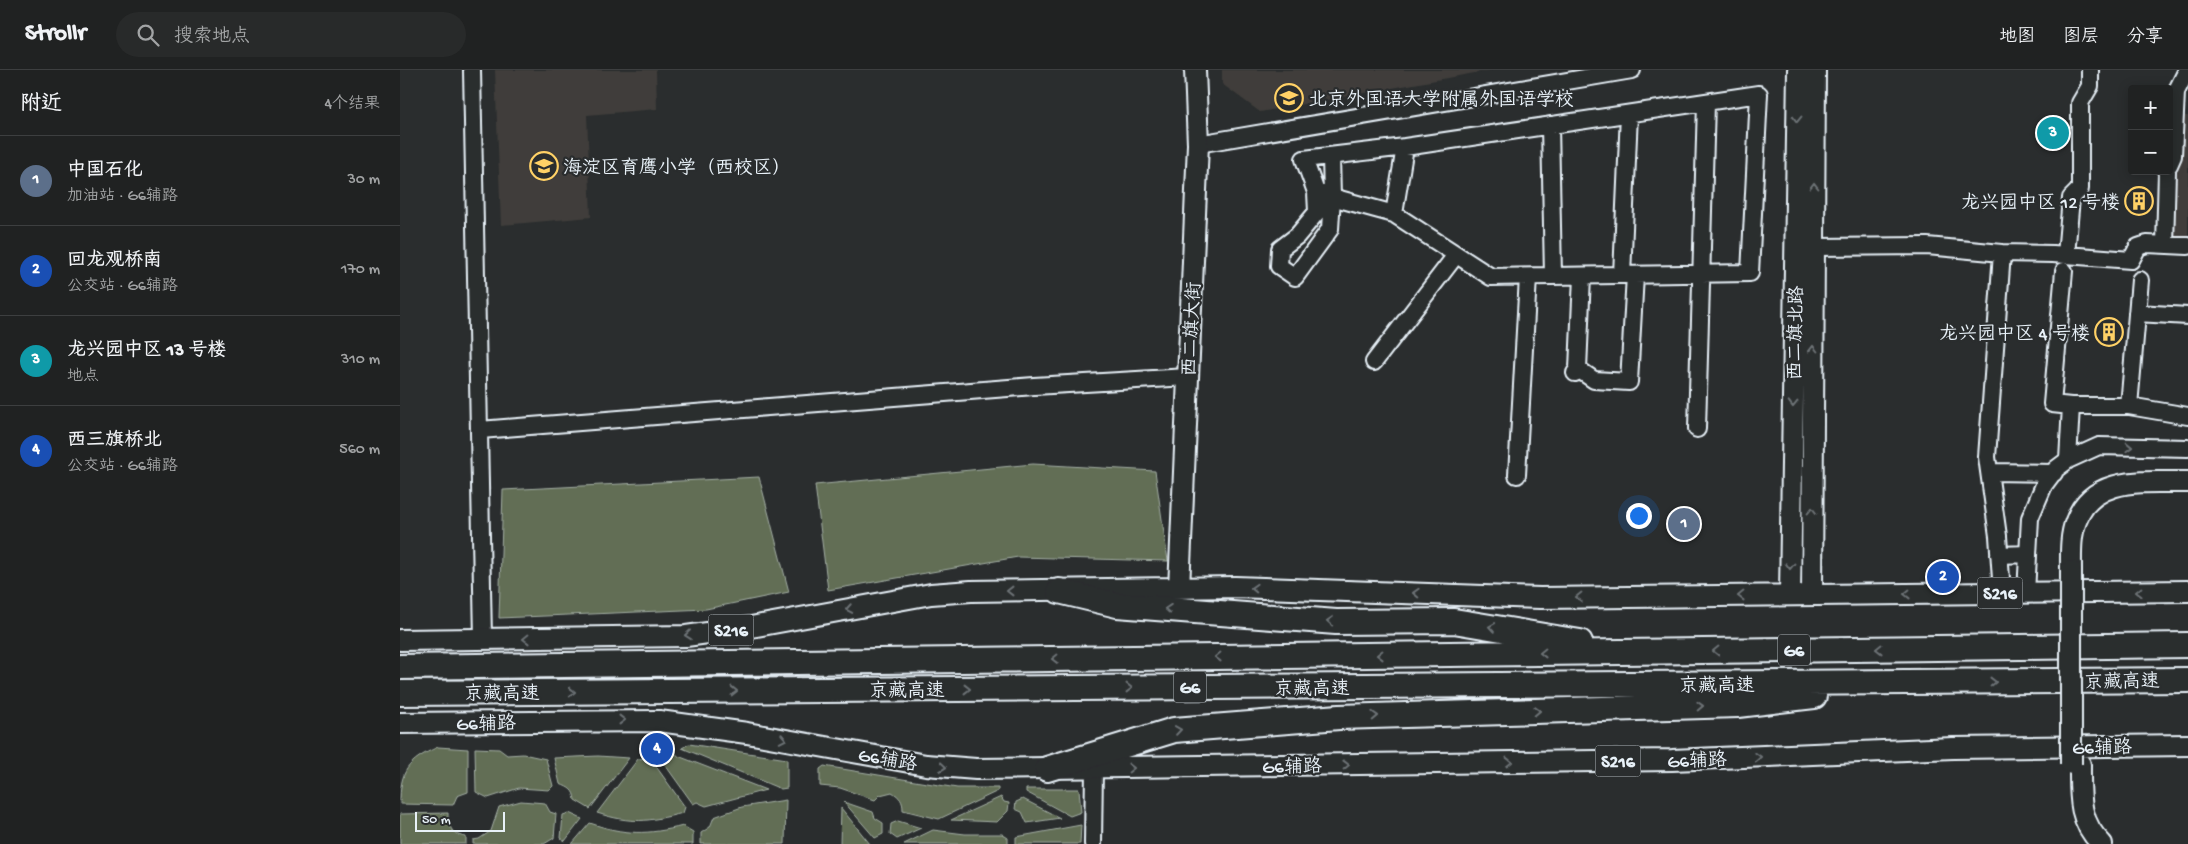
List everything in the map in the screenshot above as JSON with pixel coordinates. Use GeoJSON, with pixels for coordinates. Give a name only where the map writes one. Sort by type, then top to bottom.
{"type":"FeatureCollection","features":[{"type":"Feature","properties":{"kind":"highway"},"geometry":{"type":"LineString","coordinates":[[1059,591],[1117,605],[1336,622],[1454,621],[1644,652]]}},
{"type":"Feature","properties":{"kind":"highway","name":"京藏高速"},"geometry":{"type":"LineString","coordinates":[[400,667],[2183,646]]}},
{"type":"Feature","properties":{"kind":"highway","name":"京藏高速"},"geometry":{"type":"LineString","coordinates":[[400,693],[2188,680]]}},
{"type":"Feature","properties":{"kind":"highway"},"geometry":{"type":"LineString","coordinates":[[1047,769],[1174,730],[1339,717],[1738,705],[1944,682]]}},
{"type":"Feature","properties":{"kind":"main road","name":"西二旗大街"},"geometry":{"type":"LineString","coordinates":[[1179,589],[1198,144],[1195,70]]}},
{"type":"Feature","properties":{"kind":"main road","name":"西二旗北路"},"geometry":{"type":"LineString","coordinates":[[1790,595],[1798,70]]}},
{"type":"Feature","properties":{"kind":"main road","name":"西二旗北路"},"geometry":{"type":"LineString","coordinates":[[1812,595],[1815,70]]}},
{"type":"Feature","properties":{"kind":"main road"},"geometry":{"type":"LineString","coordinates":[[2086,844],[2076,828],[2072,811],[2076,764],[2076,571],[2072,542],[2076,521],[2086,503],[2093,496],[2108,487],[2123,484],[2188,482]]}},
{"type":"Feature","properties":{"kind":"main road"},"geometry":{"type":"LineString","coordinates":[[2076,571],[2081,536],[2089,517],[2101,502],[2124,492],[2188,491]]}},
{"type":"Feature","properties":{"kind":"main road","name":"S216"},"geometry":{"type":"LineString","coordinates":[[400,640],[686,636],[751,627],[931,594],[971,591],[1235,587],[1540,598],[2188,591]]}},
{"type":"Feature","properties":{"kind":"main road"},"geometry":{"type":"LineString","coordinates":[[400,663],[412,644],[427,639]]}},
{"type":"Feature","properties":{"kind":"main road"},"geometry":{"type":"LineString","coordinates":[[400,702],[414,716],[433,722]]}},
{"type":"Feature","properties":{"kind":"main road","name":"G6辅路"},"geometry":{"type":"LineString","coordinates":[[400,723],[659,721],[724,729],[926,765],[976,769],[1672,760],[1953,748],[2188,745]]}},
{"type":"Feature","properties":{"kind":"main road"},"geometry":{"type":"LineString","coordinates":[[400,731],[414,725],[433,722]]}},
{"type":"Feature","properties":{"kind":"main road"},"geometry":{"type":"LineString","coordinates":[[2076,764],[2082,812],[2090,831],[2102,844]]}},
{"type":"Feature","properties":{"kind":"street"},"geometry":{"type":"LineString","coordinates":[[472,70],[483,639]]}},
{"type":"Feature","properties":{"kind":"street"},"geometry":{"type":"LineString","coordinates":[[1198,144],[1615,71],[1632,70]]}},
{"type":"Feature","properties":{"kind":"street"},"geometry":{"type":"LineString","coordinates":[[2066,255],[2070,198],[2080,189],[2080,103],[2090,86],[2090,70]]}},
{"type":"Feature","properties":{"kind":"street"},"geometry":{"type":"LineString","coordinates":[[2173,156],[2176,92],[2187,70]]}},
{"type":"Feature","properties":{"kind":"street"},"geometry":{"type":"LineString","coordinates":[[1760,94],[1750,272],[1491,277],[1394,214],[1324,194],[1304,159],[1405,147],[1628,114],[1760,94]]}},
{"type":"Feature","properties":{"kind":"street"},"geometry":{"type":"LineString","coordinates":[[1697,429],[1706,102]]}},
{"type":"Feature","properties":{"kind":"street"},"geometry":{"type":"LineString","coordinates":[[1582,276],[1577,371],[1594,380],[1629,382],[1628,114]]}},
{"type":"Feature","properties":{"kind":"street"},"geometry":{"type":"LineString","coordinates":[[1550,126],[1553,276]]}},
{"type":"Feature","properties":{"kind":"street"},"geometry":{"type":"LineString","coordinates":[[1394,214],[1405,147]]}},
{"type":"Feature","properties":{"kind":"street"},"geometry":{"type":"LineString","coordinates":[[1324,194],[1331,156]]}},
{"type":"Feature","properties":{"kind":"street"},"geometry":{"type":"LineString","coordinates":[[2165,245],[2166,175]]}},
{"type":"Feature","properties":{"kind":"street"},"geometry":{"type":"LineString","coordinates":[[1814,247],[1927,246],[2002,253],[2131,260],[2138,247],[2147,244],[2188,246]]}},
{"type":"Feature","properties":{"kind":"street"},"geometry":{"type":"LineString","coordinates":[[2002,253],[1987,457],[2002,593]]}},
{"type":"Feature","properties":{"kind":"street"},"geometry":{"type":"LineString","coordinates":[[1374,362],[1456,254]]}},
{"type":"Feature","properties":{"kind":"street"},"geometry":{"type":"LineString","coordinates":[[2064,272],[2052,404],[2071,406],[2129,406],[2188,416]]}},
{"type":"Feature","properties":{"kind":"street"},"geometry":{"type":"LineString","coordinates":[[1517,475],[1528,277]]}},
{"type":"Feature","properties":{"kind":"street"},"geometry":{"type":"LineString","coordinates":[[2129,406],[2140,280]]}},
{"type":"Feature","properties":{"kind":"street"},"geometry":{"type":"LineString","coordinates":[[2137,313],[2188,316]]}},
{"type":"Feature","properties":{"kind":"street"},"geometry":{"type":"LineString","coordinates":[[480,430],[1034,386],[1188,377]]}},
{"type":"Feature","properties":{"kind":"street"},"geometry":{"type":"LineString","coordinates":[[2071,406],[2075,456]]}},
{"type":"Feature","properties":{"kind":"street"},"geometry":{"type":"LineString","coordinates":[[2026,593],[2030,518],[2044,486],[2054,473],[2075,456],[2099,446],[2188,448]]}},
{"type":"Feature","properties":{"kind":"street"},"geometry":{"type":"LineString","coordinates":[[1990,472],[2054,473]]}},
{"type":"Feature","properties":{"kind":"street"},"geometry":{"type":"LineString","coordinates":[[1999,555],[2028,554]]}},
{"type":"Feature","properties":{"kind":"street"},"geometry":{"type":"LineString","coordinates":[[1092,844],[1094,768]]}},
{"type":"Feature","properties":{"kind":"shaded area","name":"海淀区育鹰小学（西校区）"},"geometry":{"type":"Polygon","coordinates":[[[495,70],[656,70],[657,109],[587,115],[591,217],[501,225],[495,70]]]}},
{"type":"Feature","properties":{"kind":"shaded area","name":"北京外国语大学附属外国语学校"},"geometry":{"type":"Polygon","coordinates":[[[1222,70],[1491,70],[1260,112],[1222,84],[1222,70]]]}},
{"type":"Feature","properties":{"kind":"shaded area"},"geometry":{"type":"Polygon","coordinates":[[[2182,116],[2188,116],[2188,240],[2173,239],[2173,185],[2181,141],[2182,116]]]}},
{"type":"Feature","properties":{"kind":"green space"},"geometry":{"type":"Polygon","coordinates":[[[1033,464],[1155,471],[1168,561],[1018,557],[828,590],[815,485],[1033,464]]]}},
{"type":"Feature","properties":{"kind":"green space"},"geometry":{"type":"Polygon","coordinates":[[[759,477],[789,592],[706,609],[499,618],[503,490],[759,477]]]}},
{"type":"Feature","properties":{"kind":"green space"},"geometry":{"type":"Polygon","coordinates":[[[689,744],[787,759],[787,788],[781,789],[682,748],[689,744]]]}},
{"type":"Feature","properties":{"kind":"green space"},"geometry":{"type":"Polygon","coordinates":[[[438,747],[468,749],[468,792],[457,796],[453,805],[400,804],[400,793],[407,768],[419,757],[438,747]]]}},
{"type":"Feature","properties":{"kind":"green space"},"geometry":{"type":"Polygon","coordinates":[[[475,748],[499,749],[507,755],[523,754],[546,759],[553,786],[549,790],[519,788],[488,798],[476,792],[475,748]]]}},
{"type":"Feature","properties":{"kind":"green space"},"geometry":{"type":"Polygon","coordinates":[[[664,750],[674,751],[678,756],[766,790],[706,806],[697,802],[693,804],[658,755],[664,750]]]}},
{"type":"Feature","properties":{"kind":"green space"},"geometry":{"type":"Polygon","coordinates":[[[598,756],[629,758],[590,809],[575,800],[571,790],[560,784],[554,758],[598,756]]]}},
{"type":"Feature","properties":{"kind":"green space"},"geometry":{"type":"Polygon","coordinates":[[[650,758],[685,807],[683,813],[649,820],[630,820],[597,813],[638,759],[650,758]]]}},
{"type":"Feature","properties":{"kind":"green space"},"geometry":{"type":"Polygon","coordinates":[[[824,766],[957,788],[998,788],[998,791],[939,819],[903,810],[900,800],[892,792],[880,795],[875,800],[840,788],[820,786],[820,769],[824,766]]]}},
{"type":"Feature","properties":{"kind":"green space"},"geometry":{"type":"Polygon","coordinates":[[[1026,789],[1079,789],[1081,812],[1070,816],[1026,792],[1026,789]]]}},
{"type":"Feature","properties":{"kind":"green space"},"geometry":{"type":"Polygon","coordinates":[[[1001,797],[1004,802],[1009,803],[1008,811],[997,822],[951,820],[1001,797]]]}},
{"type":"Feature","properties":{"kind":"green space"},"geometry":{"type":"Polygon","coordinates":[[[1023,799],[1060,818],[1027,823],[1022,812],[1015,809],[1016,802],[1023,799]]]}},
{"type":"Feature","properties":{"kind":"green space"},"geometry":{"type":"Polygon","coordinates":[[[786,800],[785,844],[701,844],[701,833],[710,827],[714,817],[742,807],[786,800]]]}},
{"type":"Feature","properties":{"kind":"green space"},"geometry":{"type":"Polygon","coordinates":[[[521,801],[545,803],[550,812],[556,814],[554,838],[544,844],[473,844],[473,840],[479,839],[491,831],[499,807],[521,801]]]}},
{"type":"Feature","properties":{"kind":"green space"},"geometry":{"type":"Polygon","coordinates":[[[844,802],[873,812],[875,818],[883,823],[883,834],[875,838],[844,802]]]}},
{"type":"Feature","properties":{"kind":"green space"},"geometry":{"type":"Polygon","coordinates":[[[841,808],[870,844],[840,844],[841,808]]]}},
{"type":"Feature","properties":{"kind":"green space"},"geometry":{"type":"Polygon","coordinates":[[[448,813],[452,830],[466,837],[466,844],[400,844],[400,814],[448,813]]]}},
{"type":"Feature","properties":{"kind":"green space"},"geometry":{"type":"Polygon","coordinates":[[[569,813],[582,819],[565,841],[561,838],[563,815],[569,813]]]}},
{"type":"Feature","properties":{"kind":"green space"},"geometry":{"type":"Polygon","coordinates":[[[898,821],[921,828],[897,839],[890,834],[891,824],[898,821]]]}},
{"type":"Feature","properties":{"kind":"green space"},"geometry":{"type":"Polygon","coordinates":[[[590,823],[625,832],[658,831],[683,826],[693,832],[693,844],[572,844],[590,823]]]}},
{"type":"Feature","properties":{"kind":"green space"},"geometry":{"type":"Polygon","coordinates":[[[1081,825],[1080,844],[1016,844],[1016,837],[1081,825]]]}},
{"type":"Feature","properties":{"kind":"green space"},"geometry":{"type":"Polygon","coordinates":[[[933,830],[965,834],[1002,834],[1008,838],[1008,844],[904,844],[933,830]]]}},
{"type":"Feature","properties":{"kind":"place","name":"北京外国语大学附属外国语学校"},"geometry":{"type":"Point","coordinates":[1289,98]}},
{"type":"Feature","properties":{"kind":"place","name":"龙兴园中区 13 号楼"},"geometry":{"type":"Point","coordinates":[2053,133]}},
{"type":"Feature","properties":{"kind":"place","name":"海淀区育鹰小学（西校区）"},"geometry":{"type":"Point","coordinates":[544,166]}},
{"type":"Feature","properties":{"kind":"place","name":"龙兴园中区 12 号楼"},"geometry":{"type":"Point","coordinates":[2139,201]}},
{"type":"Feature","properties":{"kind":"place","name":"龙兴园中区 4 号楼"},"geometry":{"type":"Point","coordinates":[2109,332]}},
{"type":"Feature","properties":{"kind":"place","name":"中国石化"},"geometry":{"type":"Point","coordinates":[1684,524]}},
{"type":"Feature","properties":{"kind":"place","name":"回龙观桥南"},"geometry":{"type":"Point","coordinates":[1943,577]}},
{"type":"Feature","properties":{"kind":"place","name":"西三旗桥北"},"geometry":{"type":"Point","coordinates":[657,749]}}]}
